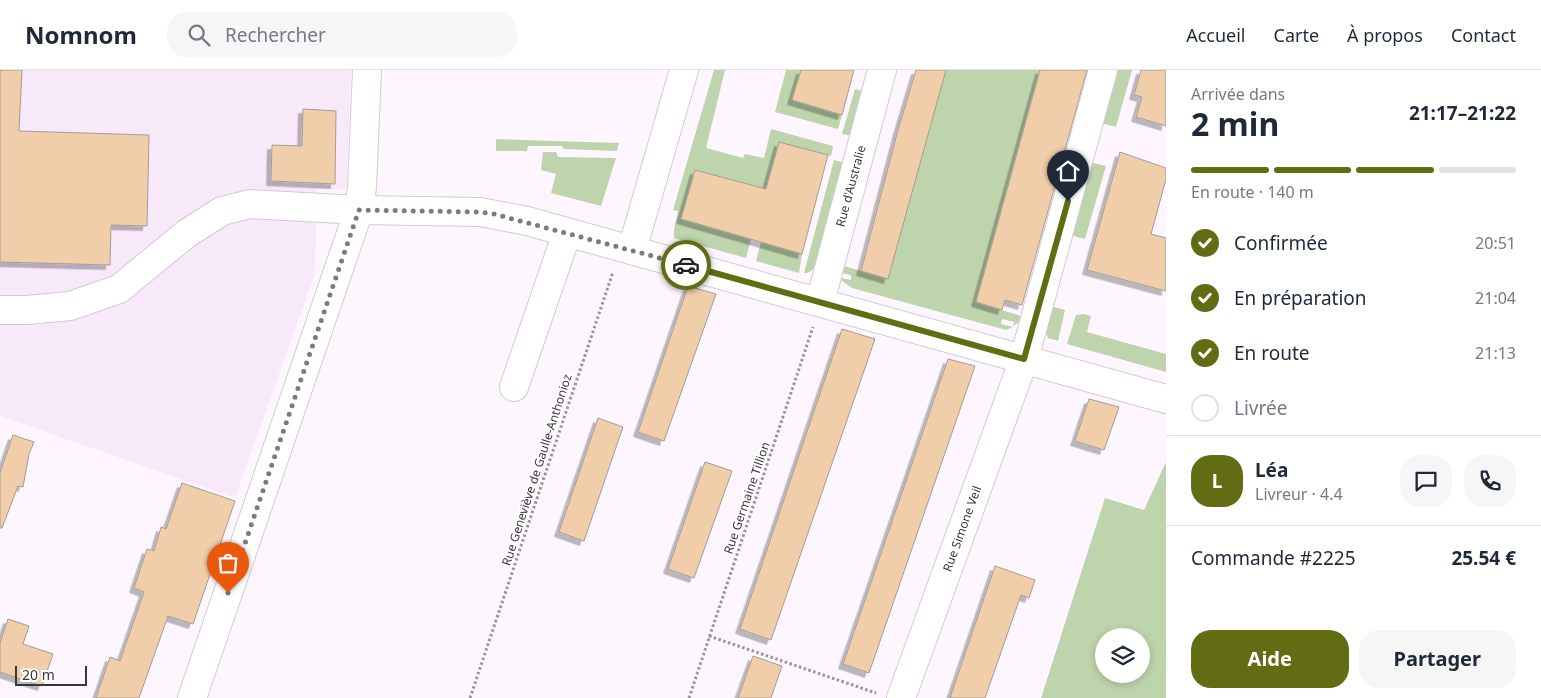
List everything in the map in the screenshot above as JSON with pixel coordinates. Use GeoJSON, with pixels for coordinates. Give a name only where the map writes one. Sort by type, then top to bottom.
{"type":"FeatureCollection","features":[{"type":"Feature","properties":{"kind":"street"},"geometry":{"type":"LineString","coordinates":[[192,698],[359,210],[362,187],[367,70]]}},
{"type":"Feature","properties":{"kind":"street"},"geometry":{"type":"LineString","coordinates":[[626,249],[684,70]]}},
{"type":"Feature","properties":{"kind":"street","name":"Rue d'Australie"},"geometry":{"type":"LineString","coordinates":[[820,302],[882,70]]}},
{"type":"Feature","properties":{"kind":"street"},"geometry":{"type":"LineString","coordinates":[[1024,359],[1102,70]]}},
{"type":"Feature","properties":{"kind":"street"},"geometry":{"type":"LineString","coordinates":[[0,310],[27,310],[70,306],[118,289],[186,234],[222,210],[250,204],[359,210],[480,212],[509,216],[1166,400]]}},
{"type":"Feature","properties":{"kind":"street"},"geometry":{"type":"LineString","coordinates":[[514,387],[568,233]]}},
{"type":"Feature","properties":{"kind":"street","name":"Rue Simone Veil"},"geometry":{"type":"LineString","coordinates":[[891,696],[1024,359]]}},
{"type":"Feature","properties":{"kind":"path","name":"Rue Geneviève de Gaulle-Anthonioz"},"geometry":{"type":"LineString","coordinates":[[470,698],[626,249]]}},
{"type":"Feature","properties":{"kind":"path","name":"Rue Germaine Tillion"},"geometry":{"type":"LineString","coordinates":[[689,698],[820,302]]}},
{"type":"Feature","properties":{"kind":"path"},"geometry":{"type":"LineString","coordinates":[[710,636],[891,696]]}},
{"type":"Feature","properties":{"kind":"shaded area"},"geometry":{"type":"Polygon","coordinates":[[[0,70],[351,70],[346,189],[317,189],[315,273],[235,498],[0,416],[0,70]]]}},
{"type":"Feature","properties":{"kind":"green space"},"geometry":{"type":"Polygon","coordinates":[[[714,70],[725,70],[706,148],[743,158],[745,154],[764,158],[771,129],[833,146],[831,156],[779,143],[766,189],[695,170],[681,219],[751,239],[746,258],[674,238],[678,211],[673,210],[714,70]]]}},
{"type":"Feature","properties":{"kind":"green space"},"geometry":{"type":"Polygon","coordinates":[[[786,70],[801,70],[792,100],[842,115],[838,129],[775,112],[786,70]]]}},
{"type":"Feature","properties":{"kind":"green space"},"geometry":{"type":"Polygon","coordinates":[[[946,70],[1040,70],[976,302],[1021,316],[1019,322],[1013,326],[1014,322],[1002,319],[1001,324],[1013,327],[1006,330],[852,288],[842,281],[841,278],[851,280],[851,275],[842,273],[844,266],[861,271],[946,70]]]}},
{"type":"Feature","properties":{"kind":"green space"},"geometry":{"type":"Polygon","coordinates":[[[1116,70],[1132,70],[1116,127],[1101,123],[1116,70]]]}},
{"type":"Feature","properties":{"kind":"green space"},"geometry":{"type":"Polygon","coordinates":[[[855,89],[866,92],[853,136],[842,134],[855,89]]]}},
{"type":"Feature","properties":{"kind":"green space"},"geometry":{"type":"Polygon","coordinates":[[[496,139],[619,143],[617,151],[564,149],[562,146],[528,146],[527,151],[496,151],[496,139]]]}},
{"type":"Feature","properties":{"kind":"green space"},"geometry":{"type":"Polygon","coordinates":[[[543,152],[556,152],[558,157],[616,158],[601,206],[551,193],[556,174],[541,170],[543,152]]]}},
{"type":"Feature","properties":{"kind":"green space"},"geometry":{"type":"Polygon","coordinates":[[[834,160],[845,163],[816,265],[810,272],[804,273],[834,160]]]}},
{"type":"Feature","properties":{"kind":"green space"},"geometry":{"type":"Polygon","coordinates":[[[1089,162],[1106,166],[1085,239],[1070,235],[1089,162]]]}},
{"type":"Feature","properties":{"kind":"green space"},"geometry":{"type":"Polygon","coordinates":[[[761,242],[802,254],[799,273],[756,261],[761,242]]]}},
{"type":"Feature","properties":{"kind":"green space"},"geometry":{"type":"Polygon","coordinates":[[[1051,306],[1065,310],[1058,341],[1048,338],[1045,331],[1051,306]]]}},
{"type":"Feature","properties":{"kind":"green space"},"geometry":{"type":"Polygon","coordinates":[[[1084,314],[1091,316],[1087,332],[1166,354],[1166,372],[1067,344],[1076,315],[1084,314]]]}},
{"type":"Feature","properties":{"kind":"green space"},"geometry":{"type":"Polygon","coordinates":[[[1166,462],[1166,698],[1041,698],[1105,498],[1144,510],[1166,462]]]}},
{"type":"Feature","properties":{"kind":"building"},"geometry":{"type":"Polygon","coordinates":[[[0,70],[22,70],[19,131],[149,135],[147,226],[111,225],[110,265],[0,262],[0,70]]]}},
{"type":"Feature","properties":{"kind":"building"},"geometry":{"type":"Polygon","coordinates":[[[801,70],[854,70],[842,115],[792,100],[801,70]]]}},
{"type":"Feature","properties":{"kind":"building"},"geometry":{"type":"Polygon","coordinates":[[[916,70],[946,70],[888,279],[861,271],[898,130],[916,70]]]}},
{"type":"Feature","properties":{"kind":"building"},"geometry":{"type":"Polygon","coordinates":[[[1040,70],[1087,70],[1022,305],[1005,300],[1002,310],[976,302],[1040,70]]]}},
{"type":"Feature","properties":{"kind":"building"},"geometry":{"type":"Polygon","coordinates":[[[1141,70],[1166,70],[1166,126],[1136,117],[1142,97],[1134,95],[1141,70]]]}},
{"type":"Feature","properties":{"kind":"building"},"geometry":{"type":"Polygon","coordinates":[[[303,109],[336,111],[335,184],[271,181],[272,145],[302,146],[303,109]]]}},
{"type":"Feature","properties":{"kind":"building"},"geometry":{"type":"Polygon","coordinates":[[[779,142],[828,155],[802,254],[681,219],[695,170],[766,189],[779,142]]]}},
{"type":"Feature","properties":{"kind":"building"},"geometry":{"type":"Polygon","coordinates":[[[1120,152],[1166,168],[1166,179],[1151,234],[1166,238],[1166,291],[1087,270],[1120,152]]]}},
{"type":"Feature","properties":{"kind":"building"},"geometry":{"type":"Polygon","coordinates":[[[688,286],[716,294],[664,441],[638,432],[688,286]]]}},
{"type":"Feature","properties":{"kind":"building"},"geometry":{"type":"Polygon","coordinates":[[[842,329],[875,339],[771,640],[740,629],[842,329]]]}},
{"type":"Feature","properties":{"kind":"building"},"geometry":{"type":"Polygon","coordinates":[[[948,359],[975,366],[869,673],[843,664],[948,359]]]}},
{"type":"Feature","properties":{"kind":"building"},"geometry":{"type":"Polygon","coordinates":[[[1089,399],[1119,407],[1104,450],[1075,441],[1089,399]]]}},
{"type":"Feature","properties":{"kind":"building"},"geometry":{"type":"Polygon","coordinates":[[[598,418],[623,427],[584,541],[559,532],[598,418]]]}},
{"type":"Feature","properties":{"kind":"building"},"geometry":{"type":"Polygon","coordinates":[[[13,435],[34,442],[29,454],[23,487],[18,486],[2,528],[0,528],[0,473],[13,435]]]}},
{"type":"Feature","properties":{"kind":"building"},"geometry":{"type":"Polygon","coordinates":[[[705,462],[732,471],[694,578],[668,569],[705,462]]]}},
{"type":"Feature","properties":{"kind":"building"},"geometry":{"type":"Polygon","coordinates":[[[182,483],[235,501],[193,624],[168,616],[139,698],[96,698],[110,657],[120,661],[144,592],[134,588],[147,549],[154,551],[161,527],[166,529],[182,483]]]}},
{"type":"Feature","properties":{"kind":"building"},"geometry":{"type":"Polygon","coordinates":[[[995,566],[1035,580],[1029,598],[1021,595],[985,698],[950,698],[995,566]]]}},
{"type":"Feature","properties":{"kind":"building"},"geometry":{"type":"Polygon","coordinates":[[[8,619],[29,626],[23,644],[53,654],[42,686],[0,672],[0,643],[8,619]]]}},
{"type":"Feature","properties":{"kind":"building"},"geometry":{"type":"Polygon","coordinates":[[[753,656],[782,666],[771,698],[738,698],[753,656]]]}},
{"type":"Feature","properties":{"kind":"way so far"},"geometry":{"type":"LineString","coordinates":[[228,593],[359,210],[480,212],[509,216],[686,265]]}},
{"type":"Feature","properties":{"kind":"route"},"geometry":{"type":"LineString","coordinates":[[686,265],[1024,359],[1068,201]]}}]}
